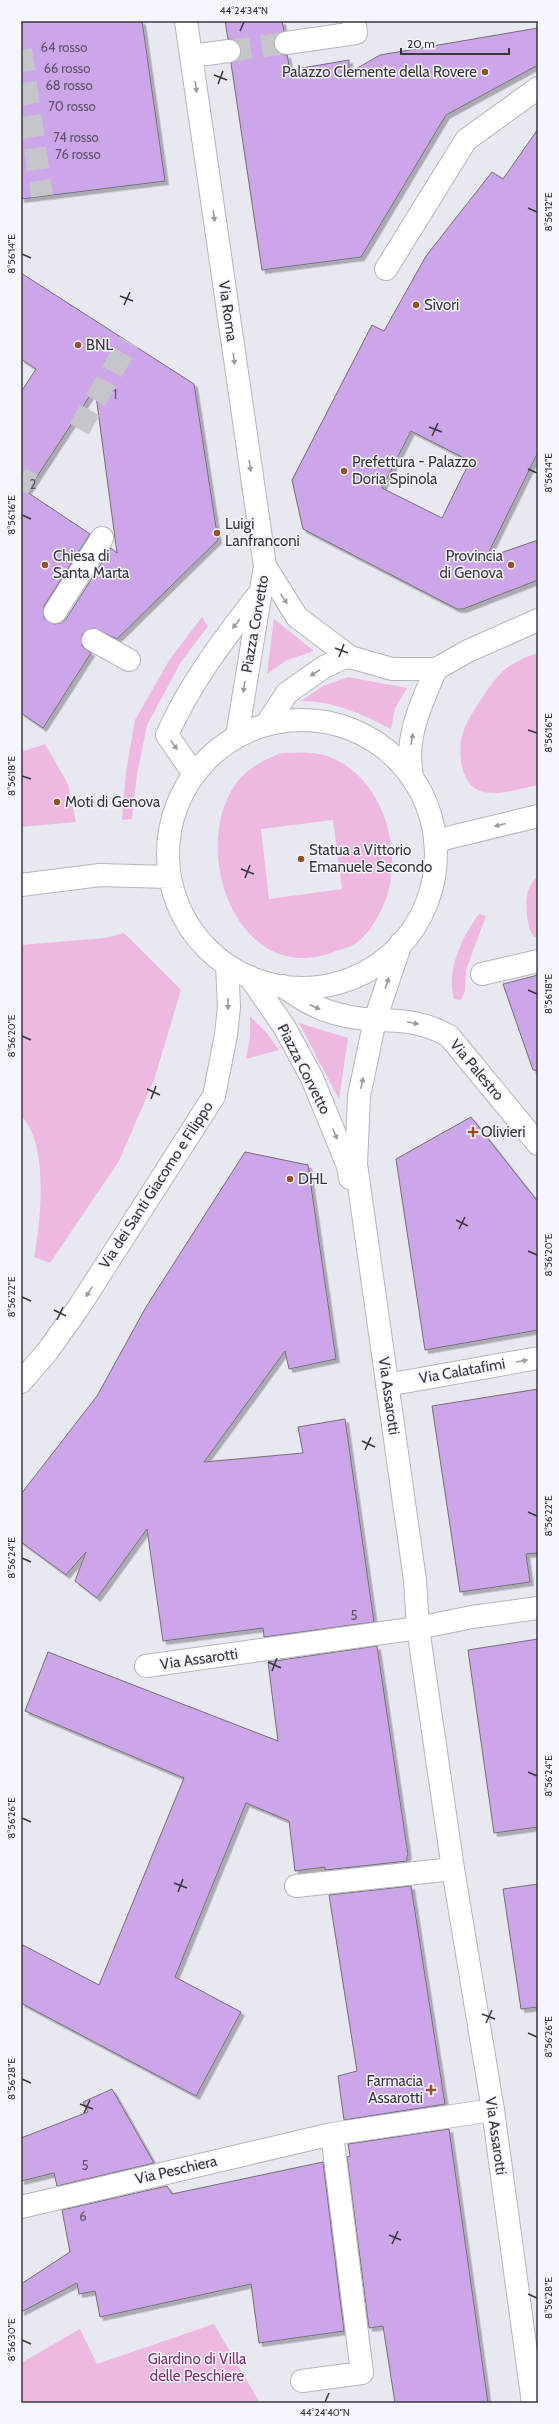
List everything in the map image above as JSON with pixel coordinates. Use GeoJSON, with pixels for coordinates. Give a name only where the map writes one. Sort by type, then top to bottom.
{"type":"FeatureCollection","features":[{"type":"Feature","properties":{"kind":"main road","name":"Via Roma"},"geometry":{"type":"LineString","coordinates":[[186,21],[265,566]]}},
{"type":"Feature","properties":{"kind":"main road"},"geometry":{"type":"LineString","coordinates":[[286,43],[356,33],[354,21]]}},
{"type":"Feature","properties":{"kind":"main road"},"geometry":{"type":"LineString","coordinates":[[191,56],[229,51]]}},
{"type":"Feature","properties":{"kind":"main road"},"geometry":{"type":"LineString","coordinates":[[386,269],[466,140],[538,88]]}},
{"type":"Feature","properties":{"kind":"main road"},"geometry":{"type":"LineString","coordinates":[[55,612],[102,538]]}},
{"type":"Feature","properties":{"kind":"main road","name":"Piazza Corvetto"},"geometry":{"type":"LineString","coordinates":[[237,736],[265,566]]}},
{"type":"Feature","properties":{"kind":"main road","name":"Piazza Corvetto"},"geometry":{"type":"LineString","coordinates":[[265,566],[297,617],[350,657],[392,669],[436,669],[468,651],[538,620]]}},
{"type":"Feature","properties":{"kind":"main road"},"geometry":{"type":"LineString","coordinates":[[194,774],[167,735],[180,704],[209,658],[260,593]]}},
{"type":"Feature","properties":{"kind":"main road"},"geometry":{"type":"LineString","coordinates":[[93,640],[129,660]]}},
{"type":"Feature","properties":{"kind":"main road"},"geometry":{"type":"LineString","coordinates":[[266,724],[287,693],[324,667],[350,657]]}},
{"type":"Feature","properties":{"kind":"main road","name":"Piazza Corvetto"},"geometry":{"type":"LineString","coordinates":[[412,778],[410,753],[413,735],[418,714],[436,669]]}},
{"type":"Feature","properties":{"kind":"main road","name":"Piazza Corvetto"},"geometry":{"type":"LineString","coordinates":[[301,719],[324,721],[348,727],[380,744],[395,757],[412,778],[427,805],[435,841],[434,870],[431,886],[421,914],[401,943],[385,958],[366,971],[346,980],[304,987],[283,986],[250,977],[227,965],[200,941],[189,927],[174,894],[168,858],[172,821],[178,803],[194,774],[218,748],[237,736],[266,724],[301,719]]}},
{"type":"Feature","properties":{"kind":"main road"},"geometry":{"type":"LineString","coordinates":[[435,841],[538,816]]}},
{"type":"Feature","properties":{"kind":"main road"},"geometry":{"type":"LineString","coordinates":[[21,885],[100,876],[170,877]]}},
{"type":"Feature","properties":{"kind":"main road","name":"Piazza Corvetto"},"geometry":{"type":"LineString","coordinates":[[352,1165],[359,1096],[375,1020],[401,943]]}},
{"type":"Feature","properties":{"kind":"main road"},"geometry":{"type":"LineString","coordinates":[[482,974],[538,961]]}},
{"type":"Feature","properties":{"kind":"main road","name":"Via dei Santi Giacomo e Filippo"},"geometry":{"type":"LineString","coordinates":[[21,1382],[47,1352],[79,1307],[214,1096],[226,1035],[229,1007],[227,965]]}},
{"type":"Feature","properties":{"kind":"main road","name":"Piazza Corvetto"},"geometry":{"type":"LineString","coordinates":[[250,977],[285,1028],[312,1078],[352,1165]]}},
{"type":"Feature","properties":{"kind":"main road","name":"Piazza Corvetto"},"geometry":{"type":"LineString","coordinates":[[283,986],[304,1002],[323,1011],[351,1018],[375,1020]]}},
{"type":"Feature","properties":{"kind":"main road","name":"Via Palestro"},"geometry":{"type":"LineString","coordinates":[[375,1020],[402,1020],[435,1028],[449,1036],[538,1144]]}},
{"type":"Feature","properties":{"kind":"main road","name":"Via Assarotti"},"geometry":{"type":"LineString","coordinates":[[352,1165],[387,1385],[415,1580],[418,1628],[453,1869],[493,2110],[533,2403]]}},
{"type":"Feature","properties":{"kind":"main road","name":"Via Assarotti"},"geometry":{"type":"LineString","coordinates":[[352,1165],[406,1583],[418,1628]]}},
{"type":"Feature","properties":{"kind":"main road","name":"Via Calatafimi"},"geometry":{"type":"LineString","coordinates":[[387,1385],[538,1358]]}},
{"type":"Feature","properties":{"kind":"main road","name":"Via Assarotti"},"geometry":{"type":"LineString","coordinates":[[146,1666],[418,1628],[472,1617],[538,1608]]}},
{"type":"Feature","properties":{"kind":"main road"},"geometry":{"type":"LineString","coordinates":[[296,1886],[453,1869]]}},
{"type":"Feature","properties":{"kind":"main road","name":"Via Peschiera"},"geometry":{"type":"LineString","coordinates":[[21,2207],[332,2134],[493,2110]]}},
{"type":"Feature","properties":{"kind":"main road"},"geometry":{"type":"LineString","coordinates":[[302,2381],[362,2372],[332,2134]]}},
{"type":"Feature","properties":{"kind":"green space"},"geometry":{"type":"Polygon","coordinates":[[[202,617],[208,626],[181,662],[147,725],[137,774],[132,819],[122,820],[126,772],[135,720],[170,659],[202,617]]]}},
{"type":"Feature","properties":{"kind":"green space"},"geometry":{"type":"Polygon","coordinates":[[[274,619],[314,651],[287,660],[267,674],[274,619]]]}},
{"type":"Feature","properties":{"kind":"green space"},"geometry":{"type":"Polygon","coordinates":[[[538,653],[538,785],[500,793],[478,790],[472,786],[463,772],[460,754],[464,730],[487,690],[498,676],[511,665],[538,653]]]}},
{"type":"Feature","properties":{"kind":"green space"},"geometry":{"type":"Polygon","coordinates":[[[348,677],[407,688],[395,708],[391,729],[348,709],[325,703],[301,701],[323,686],[348,677]]]}},
{"type":"Feature","properties":{"kind":"green space"},"geometry":{"type":"Polygon","coordinates":[[[45,744],[68,784],[76,822],[21,827],[21,752],[45,744]]]}},
{"type":"Feature","properties":{"kind":"green space"},"geometry":{"type":"Polygon","coordinates":[[[282,753],[316,753],[327,756],[346,765],[361,779],[374,795],[383,814],[389,834],[392,855],[391,876],[387,896],[379,915],[366,934],[349,947],[302,958],[273,951],[249,933],[231,907],[221,876],[218,843],[223,810],[237,782],[247,772],[263,761],[282,753]],[[333,820],[261,829],[269,899],[342,889],[333,820]]]}},
{"type":"Feature","properties":{"kind":"green space"},"geometry":{"type":"Polygon","coordinates":[[[538,874],[538,937],[534,937],[529,927],[527,915],[527,896],[531,884],[538,874]]]}},
{"type":"Feature","properties":{"kind":"green space"},"geometry":{"type":"Polygon","coordinates":[[[479,914],[486,916],[466,970],[465,991],[461,1000],[454,999],[452,977],[457,954],[467,933],[479,914]]]}},
{"type":"Feature","properties":{"kind":"green space"},"geometry":{"type":"Polygon","coordinates":[[[124,933],[181,990],[154,1080],[119,1161],[50,1263],[34,1257],[39,1223],[41,1183],[36,1144],[30,1128],[21,1116],[21,945],[105,938],[124,933]]]}},
{"type":"Feature","properties":{"kind":"green space"},"geometry":{"type":"Polygon","coordinates":[[[250,1016],[266,1032],[279,1050],[246,1059],[250,1037],[250,1016]]]}},
{"type":"Feature","properties":{"kind":"green space"},"geometry":{"type":"Polygon","coordinates":[[[299,1023],[348,1038],[339,1099],[299,1023]]]}},
{"type":"Feature","properties":{"kind":"green space","name":"Giardino di Villa delle Peschiere"},"geometry":{"type":"Polygon","coordinates":[[[214,2324],[260,2403],[21,2403],[21,2363],[80,2329],[97,2364],[214,2324]]]}},
{"type":"Feature","properties":{"kind":"building"},"geometry":{"type":"Polygon","coordinates":[[[21,21],[142,21],[165,181],[21,199],[21,21]]]}},
{"type":"Feature","properties":{"kind":"building"},"geometry":{"type":"Polygon","coordinates":[[[225,21],[282,21],[284,31],[275,38],[274,45],[281,54],[287,55],[290,70],[349,60],[349,73],[380,55],[538,28],[538,65],[446,115],[361,257],[262,270],[231,63],[240,56],[241,49],[234,40],[228,39],[225,21]]]}},
{"type":"Feature","properties":{"kind":"building","name":"Prefettura - Palazzo Doria Spinola"},"geometry":{"type":"Polygon","coordinates":[[[538,129],[538,452],[486,558],[538,540],[538,580],[463,609],[457,609],[303,529],[292,480],[372,325],[384,331],[426,256],[492,172],[503,179],[538,129]],[[411,431],[382,488],[442,518],[470,461],[411,431]]]}},
{"type":"Feature","properties":{"kind":"building"},"geometry":{"type":"Polygon","coordinates":[[[21,273],[194,384],[218,540],[117,639],[93,628],[82,634],[82,646],[91,653],[43,728],[21,713],[21,392],[36,369],[21,359],[21,273]],[[95,388],[27,492],[90,534],[44,606],[44,618],[54,624],[60,623],[66,619],[111,548],[117,553],[95,388]]]}},
{"type":"Feature","properties":{"kind":"building"},"geometry":{"type":"Polygon","coordinates":[[[538,975],[538,1070],[533,1070],[503,984],[538,975]]]}},
{"type":"Feature","properties":{"kind":"building"},"geometry":{"type":"Polygon","coordinates":[[[471,1117],[538,1202],[538,1330],[425,1350],[396,1159],[471,1117]]]}},
{"type":"Feature","properties":{"kind":"building"},"geometry":{"type":"Polygon","coordinates":[[[245,1152],[308,1165],[336,1359],[289,1369],[285,1351],[204,1462],[303,1453],[298,1427],[345,1419],[374,1622],[264,1637],[263,1628],[163,1641],[147,1529],[97,1598],[75,1581],[86,1552],[66,1575],[21,1542],[21,1494],[97,1396],[146,1307],[245,1152]]]}},
{"type":"Feature","properties":{"kind":"building"},"geometry":{"type":"Polygon","coordinates":[[[538,1389],[538,1553],[526,1554],[530,1582],[460,1592],[432,1406],[538,1389]]]}},
{"type":"Feature","properties":{"kind":"building"},"geometry":{"type":"Polygon","coordinates":[[[538,1639],[538,1827],[494,1833],[468,1650],[538,1639]]]}},
{"type":"Feature","properties":{"kind":"building"},"geometry":{"type":"Polygon","coordinates":[[[377,1646],[408,1855],[407,1861],[325,1870],[325,1867],[295,1871],[289,1821],[246,1803],[175,1977],[241,2012],[196,2096],[21,2003],[21,1944],[99,1985],[184,1778],[25,1711],[48,1652],[278,1741],[268,1662],[377,1646]]]}},
{"type":"Feature","properties":{"kind":"building"},"geometry":{"type":"Polygon","coordinates":[[[538,1884],[538,2007],[521,2009],[503,1889],[538,1884]]]}},
{"type":"Feature","properties":{"kind":"building"},"geometry":{"type":"Polygon","coordinates":[[[411,1886],[445,2104],[344,2120],[338,2076],[357,2071],[329,1895],[411,1886]]]}},
{"type":"Feature","properties":{"kind":"building"},"geometry":{"type":"Polygon","coordinates":[[[112,2089],[154,2163],[57,2186],[54,2173],[21,2181],[21,2138],[88,2112],[83,2102],[112,2089]]]}},
{"type":"Feature","properties":{"kind":"building"},"geometry":{"type":"Polygon","coordinates":[[[449,2129],[488,2403],[395,2403],[383,2326],[369,2328],[347,2157],[350,2156],[348,2144],[449,2129]]]}},
{"type":"Feature","properties":{"kind":"building"},"geometry":{"type":"Polygon","coordinates":[[[323,2162],[344,2331],[259,2343],[251,2284],[100,2317],[95,2291],[79,2294],[77,2283],[21,2312],[21,2284],[70,2252],[62,2210],[167,2186],[172,2194],[323,2162]]]}},
{"type":"Feature","properties":{"kind":"tunnel"},"geometry":{"type":"LineString","coordinates":[[229,51],[286,43]]}},
{"type":"Feature","properties":{"kind":"tunnel"},"geometry":{"type":"LineString","coordinates":[[21,50],[42,196]]}},
{"type":"Feature","properties":{"kind":"tunnel"},"geometry":{"type":"LineString","coordinates":[[79,429],[129,342]]}},
{"type":"Feature","properties":{"kind":"tunnel"},"geometry":{"type":"LineString","coordinates":[[21,478],[33,484]]}},
{"type":"Feature","properties":{"kind":"place","name":"Palazzo Clemente della Rovere"},"geometry":{"type":"Point","coordinates":[485,72]}},
{"type":"Feature","properties":{"kind":"place","name":"Sìvori"},"geometry":{"type":"Point","coordinates":[416,305]}},
{"type":"Feature","properties":{"kind":"place","name":"BNL"},"geometry":{"type":"Point","coordinates":[78,345]}},
{"type":"Feature","properties":{"kind":"place","name":"Prefettura - Palazzo Doria Spinola"},"geometry":{"type":"Point","coordinates":[344,471]}},
{"type":"Feature","properties":{"kind":"place","name":"Luigi Lanfranconi"},"geometry":{"type":"Point","coordinates":[217,533]}},
{"type":"Feature","properties":{"kind":"place","name":"Chiesa di Santa Marta"},"geometry":{"type":"Point","coordinates":[45,565]}},
{"type":"Feature","properties":{"kind":"place","name":"Provincia di Genova"},"geometry":{"type":"Point","coordinates":[511,565]}},
{"type":"Feature","properties":{"kind":"place","name":"Moti di Genova"},"geometry":{"type":"Point","coordinates":[57,802]}},
{"type":"Feature","properties":{"kind":"place","name":"Statua a Vittorio Emanuele Secondo"},"geometry":{"type":"Point","coordinates":[301,859]}},
{"type":"Feature","properties":{"kind":"place","name":"Olivieri"},"geometry":{"type":"Point","coordinates":[473,1132]}},
{"type":"Feature","properties":{"kind":"place","name":"DHL"},"geometry":{"type":"Point","coordinates":[290,1179]}},
{"type":"Feature","properties":{"kind":"place","name":"Farmacia Assarotti"},"geometry":{"type":"Point","coordinates":[431,2090]}}]}
